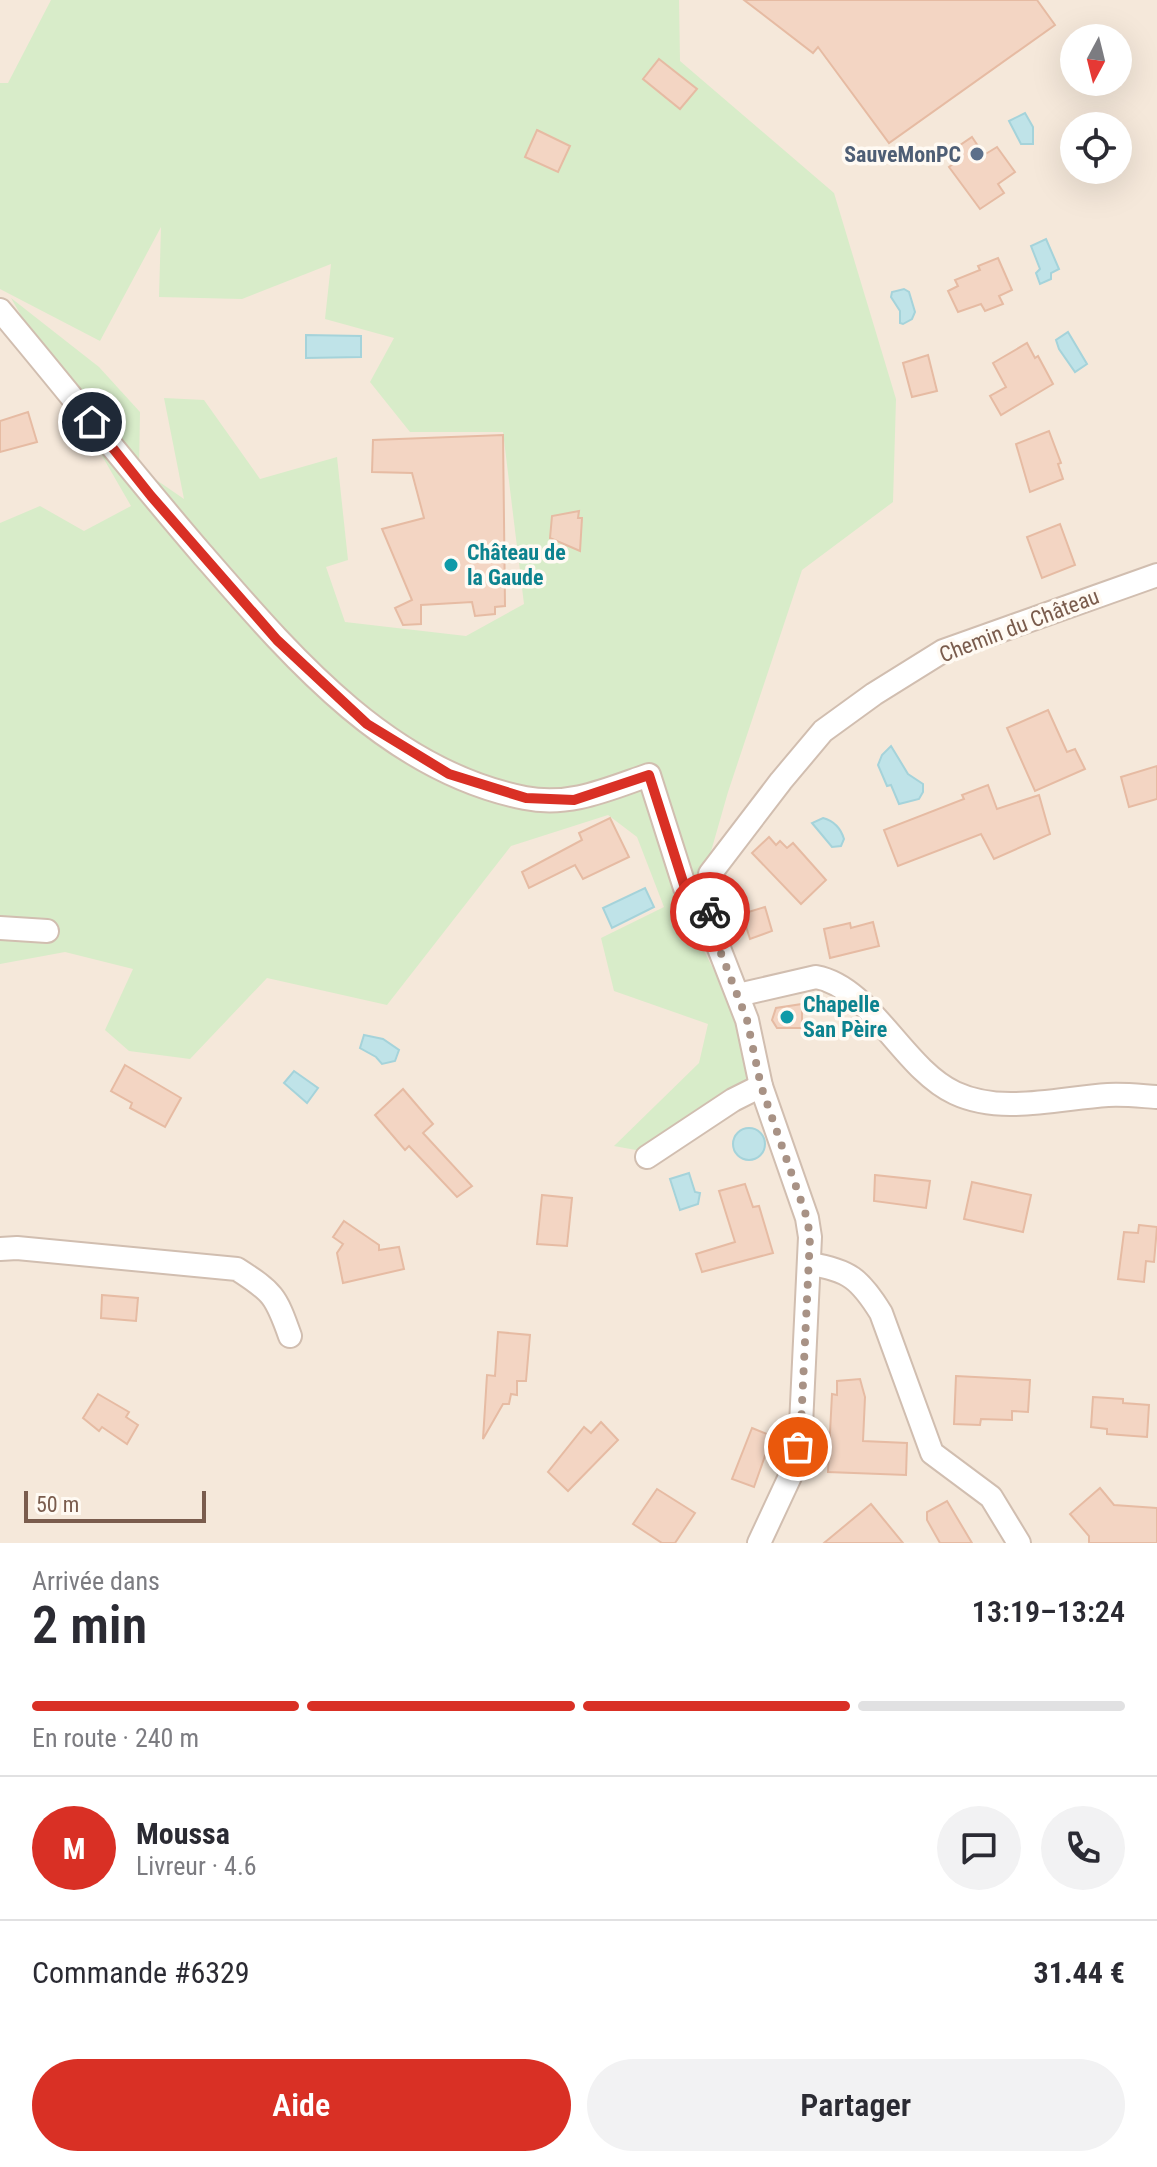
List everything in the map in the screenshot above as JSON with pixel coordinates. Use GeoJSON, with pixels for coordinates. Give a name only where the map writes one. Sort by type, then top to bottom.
{"type":"FeatureCollection","features":[{"type":"Feature","properties":{"kind":"street","name":"Chemin du Château"},"geometry":{"type":"LineString","coordinates":[[0,310],[151,496],[277,640],[367,724],[449,774],[526,798],[574,800],[649,775],[685,888],[707,903]]}},
{"type":"Feature","properties":{"kind":"street","name":"Chemin du Château"},"geometry":{"type":"LineString","coordinates":[[759,1543],[794,1468],[801,1425],[810,1237],[807,1218],[761,1086],[747,1020],[717,943],[707,903],[710,874],[823,731],[849,712],[943,651],[1157,575]]}},
{"type":"Feature","properties":{"kind":"street"},"geometry":{"type":"LineString","coordinates":[[0,928],[47,931]]}},
{"type":"Feature","properties":{"kind":"street"},"geometry":{"type":"LineString","coordinates":[[738,995],[816,977],[828,979],[853,996],[935,1081],[957,1094],[977,1100],[1013,1103],[1111,1094],[1157,1097]]}},
{"type":"Feature","properties":{"kind":"street"},"geometry":{"type":"LineString","coordinates":[[647,1157],[733,1100],[761,1086]]}},
{"type":"Feature","properties":{"kind":"street"},"geometry":{"type":"LineString","coordinates":[[0,1249],[17,1248],[237,1269],[261,1285],[279,1304],[290,1336]]}},
{"type":"Feature","properties":{"kind":"street"},"geometry":{"type":"LineString","coordinates":[[810,1264],[834,1267],[853,1275],[869,1292],[881,1313],[932,1453],[991,1497],[1019,1543]]}},
{"type":"Feature","properties":{"kind":"shaded area"},"geometry":{"type":"Polygon","coordinates":[[[0,0],[1157,0],[1157,1543],[0,1543],[0,0]]]}},
{"type":"Feature","properties":{"kind":"green space"},"geometry":{"type":"Polygon","coordinates":[[[51,0],[679,0],[680,61],[834,193],[896,399],[893,502],[802,570],[728,792],[706,869],[699,941],[736,1014],[752,1087],[647,1152],[614,1146],[699,1063],[708,1024],[614,991],[601,938],[664,907],[637,837],[608,815],[511,846],[387,1005],[267,978],[190,1059],[129,1051],[105,1030],[133,969],[65,952],[0,964],[0,523],[40,506],[84,531],[131,506],[11,298],[99,367],[140,412],[139,468],[184,499],[164,398],[204,400],[260,479],[337,457],[348,560],[326,567],[345,622],[466,636],[524,604],[503,432],[410,432],[370,382],[394,338],[325,319],[331,264],[242,299],[159,297],[161,227],[100,341],[0,289],[0,83],[8,83],[51,0]]]}},
{"type":"Feature","properties":{"kind":"water"},"geometry":{"type":"Polygon","coordinates":[[[1025,113],[1033,127],[1033,144],[1021,144],[1009,121],[1025,113]]]}},
{"type":"Feature","properties":{"kind":"water"},"geometry":{"type":"Polygon","coordinates":[[[1046,239],[1059,269],[1051,273],[1051,279],[1040,284],[1036,273],[1040,269],[1031,246],[1046,239]]]}},
{"type":"Feature","properties":{"kind":"water"},"geometry":{"type":"Polygon","coordinates":[[[904,289],[909,292],[915,312],[912,319],[903,324],[900,323],[900,311],[891,297],[892,292],[904,289]]]}},
{"type":"Feature","properties":{"kind":"water"},"geometry":{"type":"Polygon","coordinates":[[[1068,332],[1087,364],[1075,372],[1056,340],[1068,332]]]}},
{"type":"Feature","properties":{"kind":"water"},"geometry":{"type":"Polygon","coordinates":[[[306,335],[361,336],[361,357],[306,358],[306,335]]]}},
{"type":"Feature","properties":{"kind":"water"},"geometry":{"type":"Polygon","coordinates":[[[891,746],[908,774],[923,784],[919,799],[899,804],[891,785],[887,786],[878,765],[891,746]]]}},
{"type":"Feature","properties":{"kind":"water"},"geometry":{"type":"Polygon","coordinates":[[[823,818],[834,823],[841,832],[844,839],[841,846],[832,847],[812,823],[823,818]]]}},
{"type":"Feature","properties":{"kind":"water"},"geometry":{"type":"Polygon","coordinates":[[[645,888],[654,907],[612,928],[603,908],[645,888]]]}},
{"type":"Feature","properties":{"kind":"water"},"geometry":{"type":"Polygon","coordinates":[[[364,1035],[383,1039],[399,1050],[395,1061],[382,1064],[360,1048],[364,1035]]]}},
{"type":"Feature","properties":{"kind":"water"},"geometry":{"type":"Polygon","coordinates":[[[294,1071],[318,1088],[307,1103],[284,1083],[294,1071]]]}},
{"type":"Feature","properties":{"kind":"water"},"geometry":{"type":"Polygon","coordinates":[[[749,1128],[760,1133],[765,1144],[760,1155],[749,1160],[738,1155],[733,1144],[738,1133],[749,1128]]]}},
{"type":"Feature","properties":{"kind":"water"},"geometry":{"type":"Polygon","coordinates":[[[689,1173],[695,1192],[700,1193],[698,1204],[680,1210],[670,1179],[689,1173]]]}},
{"type":"Feature","properties":{"kind":"building"},"geometry":{"type":"Polygon","coordinates":[[[744,0],[1037,0],[1055,25],[889,143],[818,47],[813,53],[744,0]]]}},
{"type":"Feature","properties":{"kind":"building"},"geometry":{"type":"Polygon","coordinates":[[[659,59],[697,89],[680,109],[643,79],[659,59]]]}},
{"type":"Feature","properties":{"kind":"building"},"geometry":{"type":"Polygon","coordinates":[[[537,130],[570,146],[558,172],[525,157],[537,130]]]}},
{"type":"Feature","properties":{"kind":"building"},"geometry":{"type":"Polygon","coordinates":[[[972,137],[984,155],[997,147],[1015,172],[998,184],[1004,193],[980,209],[949,167],[953,164],[947,154],[972,137]]]}},
{"type":"Feature","properties":{"kind":"building"},"geometry":{"type":"Polygon","coordinates":[[[998,258],[1012,290],[999,296],[1003,304],[985,311],[981,304],[958,312],[948,291],[958,286],[955,280],[980,270],[978,266],[998,258]]]}},
{"type":"Feature","properties":{"kind":"building"},"geometry":{"type":"Polygon","coordinates":[[[1027,343],[1053,384],[1001,415],[990,396],[1006,387],[993,363],[1027,343]]]}},
{"type":"Feature","properties":{"kind":"building"},"geometry":{"type":"Polygon","coordinates":[[[928,355],[937,391],[912,397],[903,363],[928,355]]]}},
{"type":"Feature","properties":{"kind":"building"},"geometry":{"type":"Polygon","coordinates":[[[28,412],[37,442],[0,452],[0,421],[28,412]]]}},
{"type":"Feature","properties":{"kind":"building"},"geometry":{"type":"Polygon","coordinates":[[[1049,431],[1061,463],[1058,464],[1063,479],[1030,492],[1016,444],[1049,431]]]}},
{"type":"Feature","properties":{"kind":"building","name":"Château de la Gaude"},"geometry":{"type":"Polygon","coordinates":[[[503,435],[505,606],[495,607],[495,614],[475,616],[472,602],[421,605],[421,624],[403,625],[395,608],[412,600],[382,529],[424,518],[412,473],[372,472],[373,440],[503,435]]]}},
{"type":"Feature","properties":{"kind":"building"},"geometry":{"type":"Polygon","coordinates":[[[579,511],[578,518],[582,518],[580,551],[550,538],[552,516],[579,511]]]}},
{"type":"Feature","properties":{"kind":"building"},"geometry":{"type":"Polygon","coordinates":[[[1060,524],[1075,565],[1042,578],[1027,537],[1060,524]]]}},
{"type":"Feature","properties":{"kind":"building"},"geometry":{"type":"Polygon","coordinates":[[[1048,710],[1067,752],[1075,749],[1085,769],[1035,791],[1007,728],[1048,710]]]}},
{"type":"Feature","properties":{"kind":"building"},"geometry":{"type":"Polygon","coordinates":[[[1157,766],[1157,799],[1129,807],[1121,777],[1157,766]]]}},
{"type":"Feature","properties":{"kind":"building"},"geometry":{"type":"Polygon","coordinates":[[[988,785],[997,809],[1039,795],[1050,834],[994,859],[981,834],[898,866],[884,830],[964,799],[962,795],[988,785]]]}},
{"type":"Feature","properties":{"kind":"building"},"geometry":{"type":"Polygon","coordinates":[[[610,818],[629,857],[583,879],[575,865],[529,888],[522,872],[582,840],[579,833],[610,818]]]}},
{"type":"Feature","properties":{"kind":"building"},"geometry":{"type":"Polygon","coordinates":[[[769,837],[776,845],[780,841],[787,848],[793,843],[826,880],[801,904],[752,853],[769,837]]]}},
{"type":"Feature","properties":{"kind":"building"},"geometry":{"type":"Polygon","coordinates":[[[765,907],[772,931],[750,939],[742,914],[765,907]]]}},
{"type":"Feature","properties":{"kind":"building"},"geometry":{"type":"Polygon","coordinates":[[[873,922],[879,946],[830,958],[824,929],[850,923],[851,928],[873,922]]]}},
{"type":"Feature","properties":{"kind":"building","name":"Chapelle San Pèire"},"geometry":{"type":"Polygon","coordinates":[[[802,1004],[802,1028],[777,1028],[772,1020],[776,1008],[802,1004]]]}},
{"type":"Feature","properties":{"kind":"building"},"geometry":{"type":"Polygon","coordinates":[[[125,1065],[181,1098],[165,1127],[130,1108],[132,1103],[111,1091],[125,1065]]]}},
{"type":"Feature","properties":{"kind":"building"},"geometry":{"type":"Polygon","coordinates":[[[403,1089],[433,1124],[423,1133],[472,1186],[457,1197],[409,1146],[405,1150],[375,1115],[403,1089]]]}},
{"type":"Feature","properties":{"kind":"building"},"geometry":{"type":"Polygon","coordinates":[[[875,1175],[930,1181],[926,1208],[874,1201],[875,1175]]]}},
{"type":"Feature","properties":{"kind":"building"},"geometry":{"type":"Polygon","coordinates":[[[972,1182],[1031,1195],[1023,1232],[964,1219],[972,1182]]]}},
{"type":"Feature","properties":{"kind":"building"},"geometry":{"type":"Polygon","coordinates":[[[745,1184],[753,1207],[759,1206],[773,1253],[702,1272],[696,1254],[735,1242],[719,1191],[745,1184]]]}},
{"type":"Feature","properties":{"kind":"building"},"geometry":{"type":"Polygon","coordinates":[[[542,1195],[572,1198],[567,1246],[537,1244],[542,1195]]]}},
{"type":"Feature","properties":{"kind":"building"},"geometry":{"type":"Polygon","coordinates":[[[344,1221],[379,1245],[379,1250],[399,1247],[404,1269],[343,1283],[337,1253],[343,1244],[333,1237],[344,1221]]]}},
{"type":"Feature","properties":{"kind":"building"},"geometry":{"type":"Polygon","coordinates":[[[1139,1225],[1157,1227],[1154,1262],[1146,1261],[1144,1282],[1118,1279],[1124,1232],[1138,1233],[1139,1225]]]}},
{"type":"Feature","properties":{"kind":"building"},"geometry":{"type":"Polygon","coordinates":[[[102,1295],[138,1298],[136,1321],[101,1318],[102,1295]]]}},
{"type":"Feature","properties":{"kind":"building"},"geometry":{"type":"Polygon","coordinates":[[[498,1332],[530,1335],[526,1381],[517,1381],[517,1395],[511,1394],[509,1404],[503,1404],[483,1439],[487,1375],[495,1376],[498,1332]]]}},
{"type":"Feature","properties":{"kind":"building"},"geometry":{"type":"Polygon","coordinates":[[[956,1376],[1030,1380],[1028,1412],[1012,1411],[1012,1420],[981,1419],[980,1425],[954,1424],[956,1376]]]}},
{"type":"Feature","properties":{"kind":"building"},"geometry":{"type":"Polygon","coordinates":[[[860,1379],[865,1397],[863,1441],[907,1443],[906,1475],[828,1472],[832,1394],[837,1395],[837,1381],[860,1379]]]}},
{"type":"Feature","properties":{"kind":"building"},"geometry":{"type":"Polygon","coordinates":[[[98,1394],[129,1412],[126,1417],[138,1425],[127,1444],[102,1427],[99,1431],[83,1418],[98,1394]]]}},
{"type":"Feature","properties":{"kind":"building"},"geometry":{"type":"Polygon","coordinates":[[[1093,1397],[1149,1405],[1147,1437],[1107,1434],[1107,1429],[1091,1427],[1093,1397]]]}},
{"type":"Feature","properties":{"kind":"building"},"geometry":{"type":"Polygon","coordinates":[[[601,1422],[618,1440],[568,1491],[548,1472],[584,1427],[591,1433],[601,1422]]]}},
{"type":"Feature","properties":{"kind":"building"},"geometry":{"type":"Polygon","coordinates":[[[752,1428],[772,1436],[754,1487],[732,1479],[752,1428]]]}},
{"type":"Feature","properties":{"kind":"building"},"geometry":{"type":"Polygon","coordinates":[[[1100,1488],[1114,1505],[1157,1508],[1157,1543],[1089,1543],[1089,1536],[1070,1514],[1100,1488]]]}},
{"type":"Feature","properties":{"kind":"building"},"geometry":{"type":"Polygon","coordinates":[[[657,1489],[695,1513],[675,1543],[662,1543],[633,1524],[657,1489]]]}},
{"type":"Feature","properties":{"kind":"building"},"geometry":{"type":"Polygon","coordinates":[[[947,1501],[972,1543],[940,1543],[927,1520],[927,1512],[947,1501]]]}},
{"type":"Feature","properties":{"kind":"building"},"geometry":{"type":"Polygon","coordinates":[[[871,1504],[903,1543],[824,1543],[871,1504]]]}},
{"type":"Feature","properties":{"kind":"way so far"},"geometry":{"type":"LineString","coordinates":[[710,912],[717,943],[747,1020],[761,1086],[807,1218],[810,1264],[798,1447]]}},
{"type":"Feature","properties":{"kind":"place","name":"SauveMonPC"},"geometry":{"type":"Point","coordinates":[977,154]}},
{"type":"Feature","properties":{"kind":"place","name":"Château de la Gaude"},"geometry":{"type":"Point","coordinates":[451,565]}},
{"type":"Feature","properties":{"kind":"place","name":"Chapelle San Pèire"},"geometry":{"type":"Point","coordinates":[787,1017]}},
{"type":"Feature","properties":{"kind":"route"},"geometry":{"type":"LineString","coordinates":[[92,422],[151,496],[277,640],[367,724],[449,774],[526,798],[574,800],[649,775],[685,888],[707,903],[710,912]]}}]}
